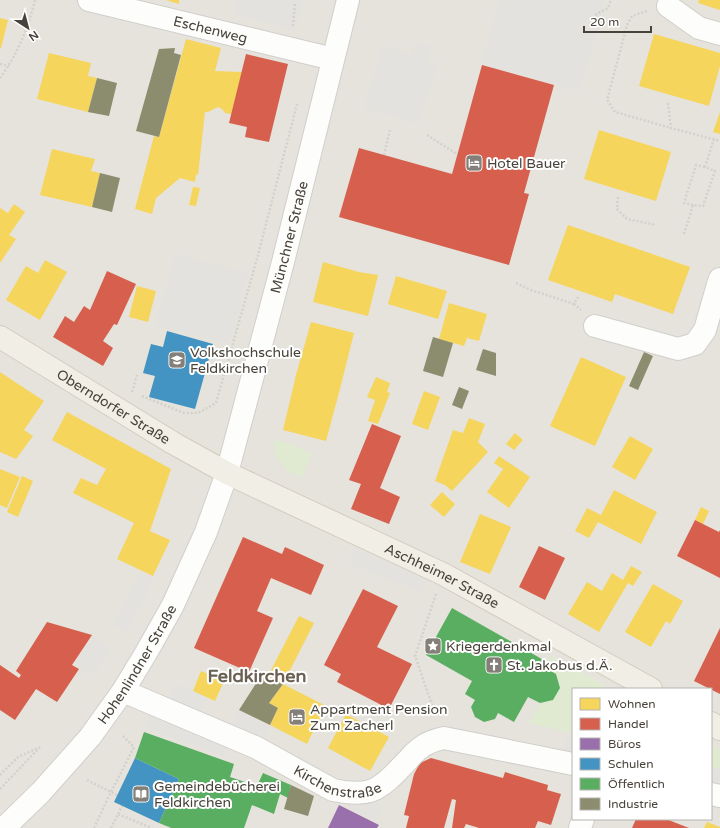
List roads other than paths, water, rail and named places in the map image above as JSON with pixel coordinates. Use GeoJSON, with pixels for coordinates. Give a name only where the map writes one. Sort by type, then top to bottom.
{"type":"FeatureCollection","features":[{"type":"Feature","properties":{"kind":"main road","name":"Oberndorfer Straße"},"geometry":{"type":"LineString","coordinates":[[0,337],[173,443],[227,473]]}},
{"type":"Feature","properties":{"kind":"main road","name":"Aschheimer Straße"},"geometry":{"type":"LineString","coordinates":[[227,473],[443,574],[643,687]]}},
{"type":"Feature","properties":{"kind":"street","name":"Eschenweg"},"geometry":{"type":"LineString","coordinates":[[89,0],[333,59]]}},
{"type":"Feature","properties":{"kind":"street","name":"Münchner Straße"},"geometry":{"type":"LineString","coordinates":[[227,473],[284,262],[348,0]]}},
{"type":"Feature","properties":{"kind":"street"},"geometry":{"type":"LineString","coordinates":[[668,6],[699,28],[720,34]]}},
{"type":"Feature","properties":{"kind":"street"},"geometry":{"type":"LineString","coordinates":[[595,326],[678,349],[695,344],[705,330],[718,281],[720,279]]}},
{"type":"Feature","properties":{"kind":"street","name":"Hohenlindner Straße"},"geometry":{"type":"LineString","coordinates":[[4,828],[41,792],[90,737],[123,691],[173,605],[206,532],[227,473]]}},
{"type":"Feature","properties":{"kind":"street","name":"Kirchenstraße"},"geometry":{"type":"LineString","coordinates":[[123,691],[255,748],[333,790],[347,792],[369,791],[380,786],[399,770],[418,749],[433,740],[444,738],[572,764]]}},
{"type":"Feature","properties":{"kind":"place","name":"Hotel Bauer"},"geometry":{"type":"Point","coordinates":[474,163]}},
{"type":"Feature","properties":{"kind":"place","name":"Volkshochschule Feldkirchen"},"geometry":{"type":"Point","coordinates":[177,360]}},
{"type":"Feature","properties":{"kind":"place","name":"Kriegerdenkmal"},"geometry":{"type":"Point","coordinates":[433,646]}},
{"type":"Feature","properties":{"kind":"place","name":"St. Jakobus d.Ä."},"geometry":{"type":"Point","coordinates":[494,665]}},
{"type":"Feature","properties":{"kind":"place","name":"Appartment Pension Zum Zacherl"},"geometry":{"type":"Point","coordinates":[297,717]}},
{"type":"Feature","properties":{"kind":"place","name":"Gemeindebücherei Feldkirchen"},"geometry":{"type":"Point","coordinates":[141,794]}},
{"type":"Feature","properties":{"kind":"district","name":"Feldkirchen"},"geometry":{"type":"Point","coordinates":[257,676]}}]}
